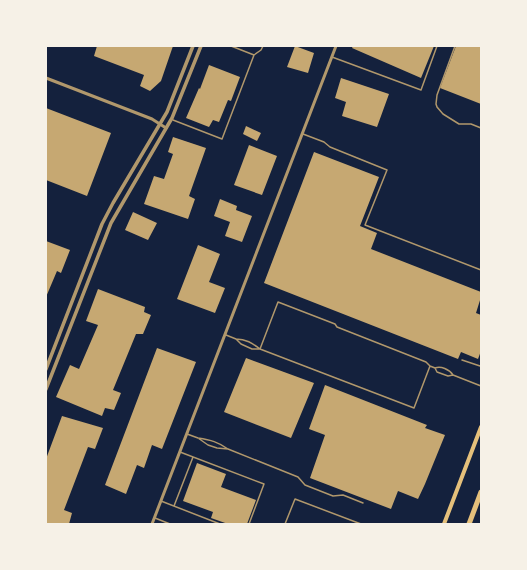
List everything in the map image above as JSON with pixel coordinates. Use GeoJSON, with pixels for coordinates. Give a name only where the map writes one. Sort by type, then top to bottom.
{"type":"FeatureCollection","features":[{"type":"Feature","properties":{"kind":"highway"},"geometry":{"type":"LineString","coordinates":[[469,524],[481,492]]}},
{"type":"Feature","properties":{"kind":"main road"},"geometry":{"type":"LineString","coordinates":[[444,524],[481,427]]}},
{"type":"Feature","properties":{"kind":"street"},"geometry":{"type":"LineString","coordinates":[[46,369],[102,224],[171,103],[193,46]]}},
{"type":"Feature","properties":{"kind":"street"},"geometry":{"type":"LineString","coordinates":[[46,389],[111,223],[172,119],[201,46]]}},
{"type":"Feature","properties":{"kind":"street"},"geometry":{"type":"LineString","coordinates":[[152,524],[336,46]]}},
{"type":"Feature","properties":{"kind":"street"},"geometry":{"type":"LineString","coordinates":[[46,78],[136,113],[166,128]]}},
{"type":"Feature","properties":{"kind":"lane"},"geometry":{"type":"LineString","coordinates":[[231,46],[254,55]]}},
{"type":"Feature","properties":{"kind":"lane"},"geometry":{"type":"LineString","coordinates":[[172,119],[222,140],[254,55],[261,50],[263,46]]}},
{"type":"Feature","properties":{"kind":"lane"},"geometry":{"type":"LineString","coordinates":[[332,57],[421,90],[437,46]]}},
{"type":"Feature","properties":{"kind":"lane"},"geometry":{"type":"LineString","coordinates":[[456,46],[437,95],[436,104],[443,114],[456,123],[471,124],[481,128]]}},
{"type":"Feature","properties":{"kind":"lane"},"geometry":{"type":"LineString","coordinates":[[302,134],[324,142],[330,147],[387,170],[366,225],[481,270]]}},
{"type":"Feature","properties":{"kind":"lane"},"geometry":{"type":"LineString","coordinates":[[260,349],[278,302],[335,324],[343,330],[426,362],[435,368],[437,372],[448,376],[453,375],[481,386]]}},
{"type":"Feature","properties":{"kind":"lane"},"geometry":{"type":"LineString","coordinates":[[225,335],[252,349],[260,349]]}},
{"type":"Feature","properties":{"kind":"lane"},"geometry":{"type":"LineString","coordinates":[[236,340],[243,339],[253,343],[260,349],[414,408],[430,366]]}},
{"type":"Feature","properties":{"kind":"lane"},"geometry":{"type":"LineString","coordinates":[[462,360],[480,366],[481,365]]}},
{"type":"Feature","properties":{"kind":"lane"},"geometry":{"type":"LineString","coordinates":[[435,368],[440,366],[451,371],[453,375]]}},
{"type":"Feature","properties":{"kind":"lane"},"geometry":{"type":"LineString","coordinates":[[187,434],[220,443],[228,449],[298,477],[305,485],[333,496],[343,495],[363,503]]}},
{"type":"Feature","properties":{"kind":"lane"},"geometry":{"type":"LineString","coordinates":[[198,438],[208,445],[228,449]]}},
{"type":"Feature","properties":{"kind":"lane"},"geometry":{"type":"LineString","coordinates":[[180,452],[264,484],[249,524]]}},
{"type":"Feature","properties":{"kind":"lane"},"geometry":{"type":"LineString","coordinates":[[174,506],[193,457]]}},
{"type":"Feature","properties":{"kind":"lane"},"geometry":{"type":"LineString","coordinates":[[285,524],[295,499],[361,524]]}},
{"type":"Feature","properties":{"kind":"lane"},"geometry":{"type":"LineString","coordinates":[[161,501],[220,524]]}},
{"type":"Feature","properties":{"kind":"lane"},"geometry":{"type":"LineString","coordinates":[[154,518],[170,524]]}},
{"type":"Feature","properties":{"kind":"building"},"geometry":{"type":"Polygon","coordinates":[[[97,46],[173,46],[161,81],[150,91],[140,86],[144,75],[94,56],[97,46]]]}},
{"type":"Feature","properties":{"kind":"building"},"geometry":{"type":"Polygon","coordinates":[[[295,46],[314,53],[308,73],[287,67],[295,46]]]}},
{"type":"Feature","properties":{"kind":"building"},"geometry":{"type":"Polygon","coordinates":[[[353,46],[434,46],[421,78],[352,48],[353,46]]]}},
{"type":"Feature","properties":{"kind":"building"},"geometry":{"type":"Polygon","coordinates":[[[456,46],[481,46],[481,104],[440,88],[456,46]]]}},
{"type":"Feature","properties":{"kind":"building"},"geometry":{"type":"Polygon","coordinates":[[[209,65],[240,77],[231,101],[228,100],[219,122],[213,120],[209,127],[186,118],[199,88],[200,89],[209,65]]]}},
{"type":"Feature","properties":{"kind":"building"},"geometry":{"type":"Polygon","coordinates":[[[341,78],[389,94],[377,127],[342,116],[346,102],[335,98],[341,78]]]}},
{"type":"Feature","properties":{"kind":"building"},"geometry":{"type":"Polygon","coordinates":[[[46,108],[111,133],[87,196],[46,180],[46,108]]]}},
{"type":"Feature","properties":{"kind":"building"},"geometry":{"type":"Polygon","coordinates":[[[246,126],[261,133],[257,141],[243,134],[246,126]]]}},
{"type":"Feature","properties":{"kind":"building"},"geometry":{"type":"Polygon","coordinates":[[[173,137],[206,148],[189,196],[195,199],[188,219],[144,204],[154,176],[164,179],[173,154],[168,152],[173,137]]]}},
{"type":"Feature","properties":{"kind":"building"},"geometry":{"type":"Polygon","coordinates":[[[249,145],[277,156],[262,195],[234,185],[249,145]]]}},
{"type":"Feature","properties":{"kind":"building"},"geometry":{"type":"Polygon","coordinates":[[[314,152],[379,177],[360,226],[377,233],[371,249],[481,292],[476,313],[481,315],[481,351],[478,359],[461,352],[458,359],[264,283],[314,152]]]}},
{"type":"Feature","properties":{"kind":"building"},"geometry":{"type":"Polygon","coordinates":[[[220,199],[237,206],[236,210],[252,216],[242,242],[225,236],[230,222],[214,216],[220,199]]]}},
{"type":"Feature","properties":{"kind":"building"},"geometry":{"type":"Polygon","coordinates":[[[133,212],[157,223],[148,240],[125,230],[133,212]]]}},
{"type":"Feature","properties":{"kind":"building"},"geometry":{"type":"Polygon","coordinates":[[[46,241],[70,250],[61,273],[57,271],[46,297],[46,241]]]}},
{"type":"Feature","properties":{"kind":"building"},"geometry":{"type":"Polygon","coordinates":[[[198,245],[220,254],[209,282],[225,288],[215,313],[177,299],[198,245]]]}},
{"type":"Feature","properties":{"kind":"building"},"geometry":{"type":"Polygon","coordinates":[[[98,289],[145,307],[144,312],[151,315],[143,334],[136,334],[113,390],[121,393],[114,410],[105,408],[102,416],[56,397],[70,365],[79,369],[98,325],[86,321],[98,289]]]}},
{"type":"Feature","properties":{"kind":"building"},"geometry":{"type":"Polygon","coordinates":[[[157,348],[196,362],[162,449],[152,445],[144,468],[137,465],[126,494],[105,485],[157,348]]]}},
{"type":"Feature","properties":{"kind":"building"},"geometry":{"type":"Polygon","coordinates":[[[246,358],[314,383],[291,438],[224,412],[246,358]]]}},
{"type":"Feature","properties":{"kind":"building"},"geometry":{"type":"Polygon","coordinates":[[[325,385],[427,425],[425,428],[445,435],[418,499],[398,491],[391,509],[310,478],[325,435],[309,429],[325,385]]]}},
{"type":"Feature","properties":{"kind":"building"},"geometry":{"type":"Polygon","coordinates":[[[62,416],[103,428],[95,449],[88,447],[64,510],[72,513],[69,524],[46,524],[46,459],[62,416]]]}},
{"type":"Feature","properties":{"kind":"building"},"geometry":{"type":"Polygon","coordinates":[[[197,463],[226,474],[221,487],[256,500],[247,524],[228,524],[211,518],[213,512],[183,501],[197,463]]]}}]}
